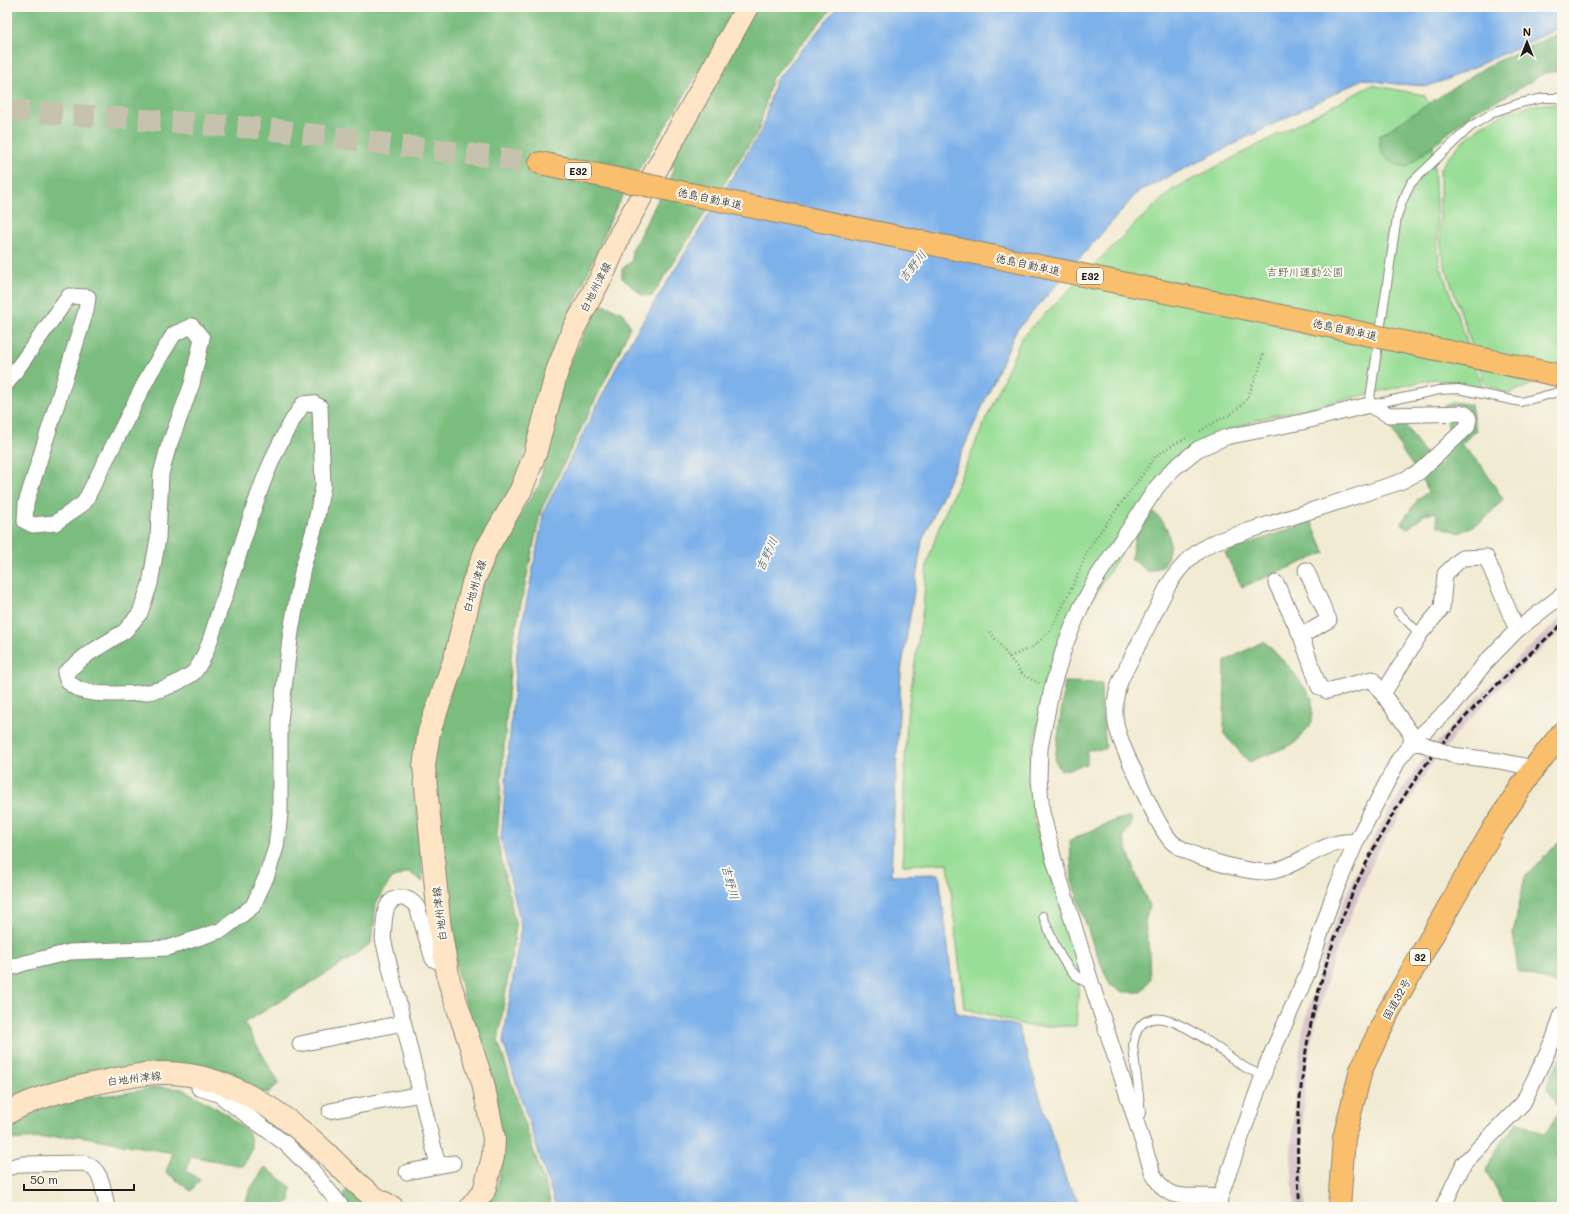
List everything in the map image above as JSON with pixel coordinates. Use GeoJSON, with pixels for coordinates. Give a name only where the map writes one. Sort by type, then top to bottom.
{"type":"FeatureCollection","features":[{"type":"Feature","properties":{"kind":"highway","name":"徳島自動車道"},"geometry":{"type":"LineString","coordinates":[[540,163],[1562,376]]}},
{"type":"Feature","properties":{"kind":"highway","name":"国道32号"},"geometry":{"type":"LineString","coordinates":[[1339,1207],[1344,1138],[1361,1070],[1389,1011],[1494,828],[1534,768],[1562,733]]}},
{"type":"Feature","properties":{"kind":"main road","name":"白地州津線"},"geometry":{"type":"LineString","coordinates":[[471,1207],[484,1191],[493,1157],[494,1138],[483,1083],[449,981],[440,929],[424,766],[429,732],[455,658],[473,583],[486,550],[521,490],[535,454],[557,372],[573,330],[605,270],[620,235],[747,7]]}},
{"type":"Feature","properties":{"kind":"main road","name":"白地州津線"},"geometry":{"type":"LineString","coordinates":[[7,1113],[25,1103],[52,1093],[126,1077],[162,1073],[199,1077],[230,1087],[251,1096],[272,1108],[307,1136],[372,1196],[392,1207]]}},
{"type":"Feature","properties":{"kind":"street"},"geometry":{"type":"LineString","coordinates":[[7,383],[69,296],[88,297],[86,311],[26,503],[25,521],[33,525],[55,523],[84,503],[150,373],[174,334],[192,326],[202,338],[192,384],[168,448],[161,474],[158,538],[150,584],[140,613],[125,630],[88,654],[64,673],[66,680],[74,688],[102,694],[144,694],[174,686],[195,672],[228,590],[254,504],[290,423],[303,404],[313,403],[320,407],[323,486],[316,526],[303,568],[291,630],[280,721],[280,814],[276,847],[267,875],[253,906],[222,930],[168,948],[70,952],[25,963],[7,970]]}},
{"type":"Feature","properties":{"kind":"street"},"geometry":{"type":"LineString","coordinates":[[1356,842],[1336,842],[1275,871],[1263,872],[1240,868],[1184,851],[1171,841],[1148,801],[1118,736],[1114,708],[1116,694],[1121,679],[1169,584],[1178,570],[1200,549],[1214,542],[1400,482],[1419,472],[1433,461],[1469,423],[1467,414],[1464,413],[1389,415],[1369,405],[1302,422],[1226,437],[1198,449],[1172,470],[1157,487],[1094,583],[1081,607],[1065,645],[1052,688],[1040,748],[1039,779],[1042,812],[1054,860],[1136,1124],[1153,1174],[1165,1190],[1188,1198],[1210,1195],[1220,1202],[1264,1075],[1308,972],[1332,899],[1356,842],[1399,759],[1418,744],[1452,706],[1485,663],[1517,630],[1562,595]]}},
{"type":"Feature","properties":{"kind":"street"},"geometry":{"type":"LineString","coordinates":[[1383,694],[1420,634],[1442,608],[1445,574],[1462,558],[1486,557],[1517,630]]}},
{"type":"Feature","properties":{"kind":"street"},"geometry":{"type":"LineString","coordinates":[[1301,636],[1328,620],[1306,570]]}},
{"type":"Feature","properties":{"kind":"street"},"geometry":{"type":"LineString","coordinates":[[1276,583],[1301,636],[1319,687],[1327,691],[1372,679],[1418,744],[1452,755],[1500,760],[1534,768]]}},
{"type":"Feature","properties":{"kind":"street"},"geometry":{"type":"LineString","coordinates":[[407,1172],[445,1164],[421,1094],[383,939],[386,908],[389,902],[395,898],[412,900],[417,907],[433,959],[446,965]]}},
{"type":"Feature","properties":{"kind":"street"},"geometry":{"type":"LineString","coordinates":[[1447,1204],[1464,1163],[1523,1103],[1554,1038],[1562,1014]]}},
{"type":"Feature","properties":{"kind":"street"},"geometry":{"type":"LineString","coordinates":[[300,1044],[404,1024]]}},
{"type":"Feature","properties":{"kind":"street"},"geometry":{"type":"LineString","coordinates":[[188,1076],[191,1085],[218,1094],[286,1144],[311,1169],[342,1207]]}},
{"type":"Feature","properties":{"kind":"street"},"geometry":{"type":"LineString","coordinates":[[7,1100],[52,1093]]}},
{"type":"Feature","properties":{"kind":"street"},"geometry":{"type":"LineString","coordinates":[[330,1111],[421,1094]]}},
{"type":"Feature","properties":{"kind":"street"},"geometry":{"type":"LineString","coordinates":[[7,1168],[22,1164],[84,1164],[91,1166],[98,1172],[107,1207]]}},
{"type":"Feature","properties":{"kind":"lane"},"geometry":{"type":"LineString","coordinates":[[1562,98],[1544,98],[1520,103],[1494,112],[1470,128],[1412,183],[1402,202],[1397,217],[1369,405],[1439,390],[1458,390],[1520,402],[1562,391]]}},
{"type":"Feature","properties":{"kind":"lane"},"geometry":{"type":"LineString","coordinates":[[1398,612],[1420,634]]}},
{"type":"Feature","properties":{"kind":"lane"},"geometry":{"type":"LineString","coordinates":[[1043,916],[1049,932],[1069,968],[1082,981],[1092,984]]}},
{"type":"Feature","properties":{"kind":"lane"},"geometry":{"type":"LineString","coordinates":[[1136,1124],[1141,1113],[1133,1046],[1134,1038],[1143,1024],[1152,1019],[1162,1018],[1202,1035],[1247,1069],[1264,1075]]}},
{"type":"Feature","properties":{"kind":"path"},"geometry":{"type":"LineString","coordinates":[[1198,432],[1230,415],[1245,402],[1258,373],[1263,354]]}},
{"type":"Feature","properties":{"kind":"path"},"geometry":{"type":"LineString","coordinates":[[1009,657],[1033,647],[1050,631],[1097,536],[1156,456],[1172,445],[1192,436]]}},
{"type":"Feature","properties":{"kind":"path"},"geometry":{"type":"LineString","coordinates":[[990,632],[1023,675],[1042,685],[1052,688]]}},
{"type":"Feature","properties":{"kind":"shaded area"},"geometry":{"type":"Polygon","coordinates":[[[1562,617],[1562,630],[1505,682],[1469,720],[1432,764],[1377,852],[1332,961],[1312,1037],[1306,1074],[1303,1114],[1305,1207],[1294,1207],[1291,1155],[1297,1073],[1302,1035],[1322,957],[1344,900],[1368,848],[1398,796],[1423,759],[1462,714],[1499,676],[1562,617]]]}},
{"type":"Feature","properties":{"kind":"green space"},"geometry":{"type":"Polygon","coordinates":[[[7,7],[739,7],[617,205],[548,365],[518,481],[415,765],[423,882],[409,872],[391,879],[376,904],[371,943],[352,958],[244,1023],[279,1083],[268,1093],[141,1067],[45,1101],[119,1094],[161,1087],[183,1089],[228,1115],[249,1133],[252,1147],[243,1166],[191,1156],[186,1171],[200,1180],[191,1191],[166,1172],[173,1153],[79,1136],[7,1140],[7,7]]]}},
{"type":"Feature","properties":{"kind":"green space"},"geometry":{"type":"Polygon","coordinates":[[[755,7],[833,7],[772,78],[759,129],[652,296],[642,295],[622,278],[622,269],[632,261],[632,250],[675,167],[670,163],[755,7]]]}},
{"type":"Feature","properties":{"kind":"green space"},"geometry":{"type":"Polygon","coordinates":[[[1562,32],[1562,70],[1544,73],[1510,94],[1476,110],[1407,167],[1393,164],[1381,153],[1379,136],[1487,66],[1562,32]]]}},
{"type":"Feature","properties":{"kind":"green space","name":"吉野川運動公園"},"geometry":{"type":"Polygon","coordinates":[[[1372,85],[1424,95],[1431,106],[1439,262],[1483,388],[1434,379],[1260,419],[1223,433],[1182,454],[1055,659],[1031,752],[1031,789],[1035,826],[1080,968],[1076,1026],[1028,1026],[964,1008],[948,863],[903,865],[903,815],[907,716],[923,608],[927,563],[940,524],[1022,337],[1135,224],[1172,190],[1372,85]]]}},
{"type":"Feature","properties":{"kind":"green space"},"geometry":{"type":"Polygon","coordinates":[[[1562,103],[1562,372],[1508,394],[1485,384],[1443,260],[1440,234],[1440,168],[1459,145],[1480,127],[1505,113],[1532,105],[1562,103]]]}},
{"type":"Feature","properties":{"kind":"green space"},"geometry":{"type":"Polygon","coordinates":[[[597,306],[607,306],[623,313],[630,326],[621,348],[541,510],[512,646],[497,838],[516,927],[498,1041],[552,1207],[483,1207],[498,1185],[503,1146],[456,967],[455,933],[451,918],[430,763],[489,561],[539,485],[565,372],[597,306]]]}},
{"type":"Feature","properties":{"kind":"green space"},"geometry":{"type":"Polygon","coordinates":[[[1454,402],[1471,405],[1476,431],[1461,444],[1481,465],[1503,499],[1484,520],[1460,533],[1438,526],[1436,512],[1426,514],[1408,528],[1401,523],[1419,498],[1428,492],[1426,485],[1403,452],[1390,426],[1396,422],[1407,427],[1422,450],[1440,465],[1450,436],[1444,406],[1454,402]]]}},
{"type":"Feature","properties":{"kind":"green space"},"geometry":{"type":"Polygon","coordinates":[[[1153,512],[1164,524],[1167,530],[1169,537],[1169,551],[1164,566],[1148,572],[1131,558],[1135,537],[1153,512]]]}},
{"type":"Feature","properties":{"kind":"green space"},"geometry":{"type":"Polygon","coordinates":[[[1311,521],[1325,553],[1242,587],[1225,553],[1311,521]]]}},
{"type":"Feature","properties":{"kind":"green space"},"geometry":{"type":"Polygon","coordinates":[[[1264,641],[1290,668],[1312,698],[1312,723],[1294,744],[1249,762],[1224,734],[1225,661],[1264,641]]]}},
{"type":"Feature","properties":{"kind":"green space"},"geometry":{"type":"Polygon","coordinates":[[[1065,682],[1102,683],[1101,697],[1106,749],[1087,750],[1087,764],[1061,771],[1055,760],[1065,682]]]}},
{"type":"Feature","properties":{"kind":"green space"},"geometry":{"type":"Polygon","coordinates":[[[1131,817],[1132,823],[1123,837],[1149,906],[1145,922],[1149,951],[1150,980],[1141,992],[1123,992],[1110,985],[1092,942],[1072,881],[1070,840],[1116,820],[1131,817]]]}},
{"type":"Feature","properties":{"kind":"green space"},"geometry":{"type":"Polygon","coordinates":[[[1562,839],[1562,986],[1518,971],[1513,933],[1525,877],[1562,839]]]}},
{"type":"Feature","properties":{"kind":"green space"},"geometry":{"type":"Polygon","coordinates":[[[1562,1053],[1562,1207],[1507,1207],[1486,1171],[1496,1149],[1518,1122],[1545,1135],[1560,1108],[1546,1087],[1562,1053]]]}},
{"type":"Feature","properties":{"kind":"green space"},"geometry":{"type":"Polygon","coordinates":[[[265,1167],[291,1187],[290,1201],[279,1207],[243,1207],[251,1188],[265,1167]]]}},
{"type":"Feature","properties":{"kind":"green space"},"geometry":{"type":"Polygon","coordinates":[[[352,1191],[370,1207],[348,1207],[343,1196],[344,1192],[352,1191]]]}},
{"type":"Feature","properties":{"kind":"water","name":"吉野川"},"geometry":{"type":"Polygon","coordinates":[[[838,7],[1562,7],[1562,27],[1448,79],[1428,86],[1396,84],[1363,79],[1138,192],[1016,331],[922,541],[901,672],[891,875],[939,874],[956,1013],[1018,1026],[1066,1180],[1081,1207],[556,1207],[503,1042],[521,926],[501,839],[517,651],[544,511],[625,350],[762,129],[775,81],[838,7]]]}},
{"type":"Feature","properties":{"kind":"tunnel"},"geometry":{"type":"LineString","coordinates":[[7,110],[268,129],[540,163]]}},
{"type":"Feature","properties":{"kind":"railway"},"geometry":{"type":"LineString","coordinates":[[1300,1207],[1298,1148],[1301,1089],[1310,1031],[1323,974],[1342,918],[1366,864],[1394,812],[1427,763],[1442,744],[1491,690],[1562,624]]}}]}
